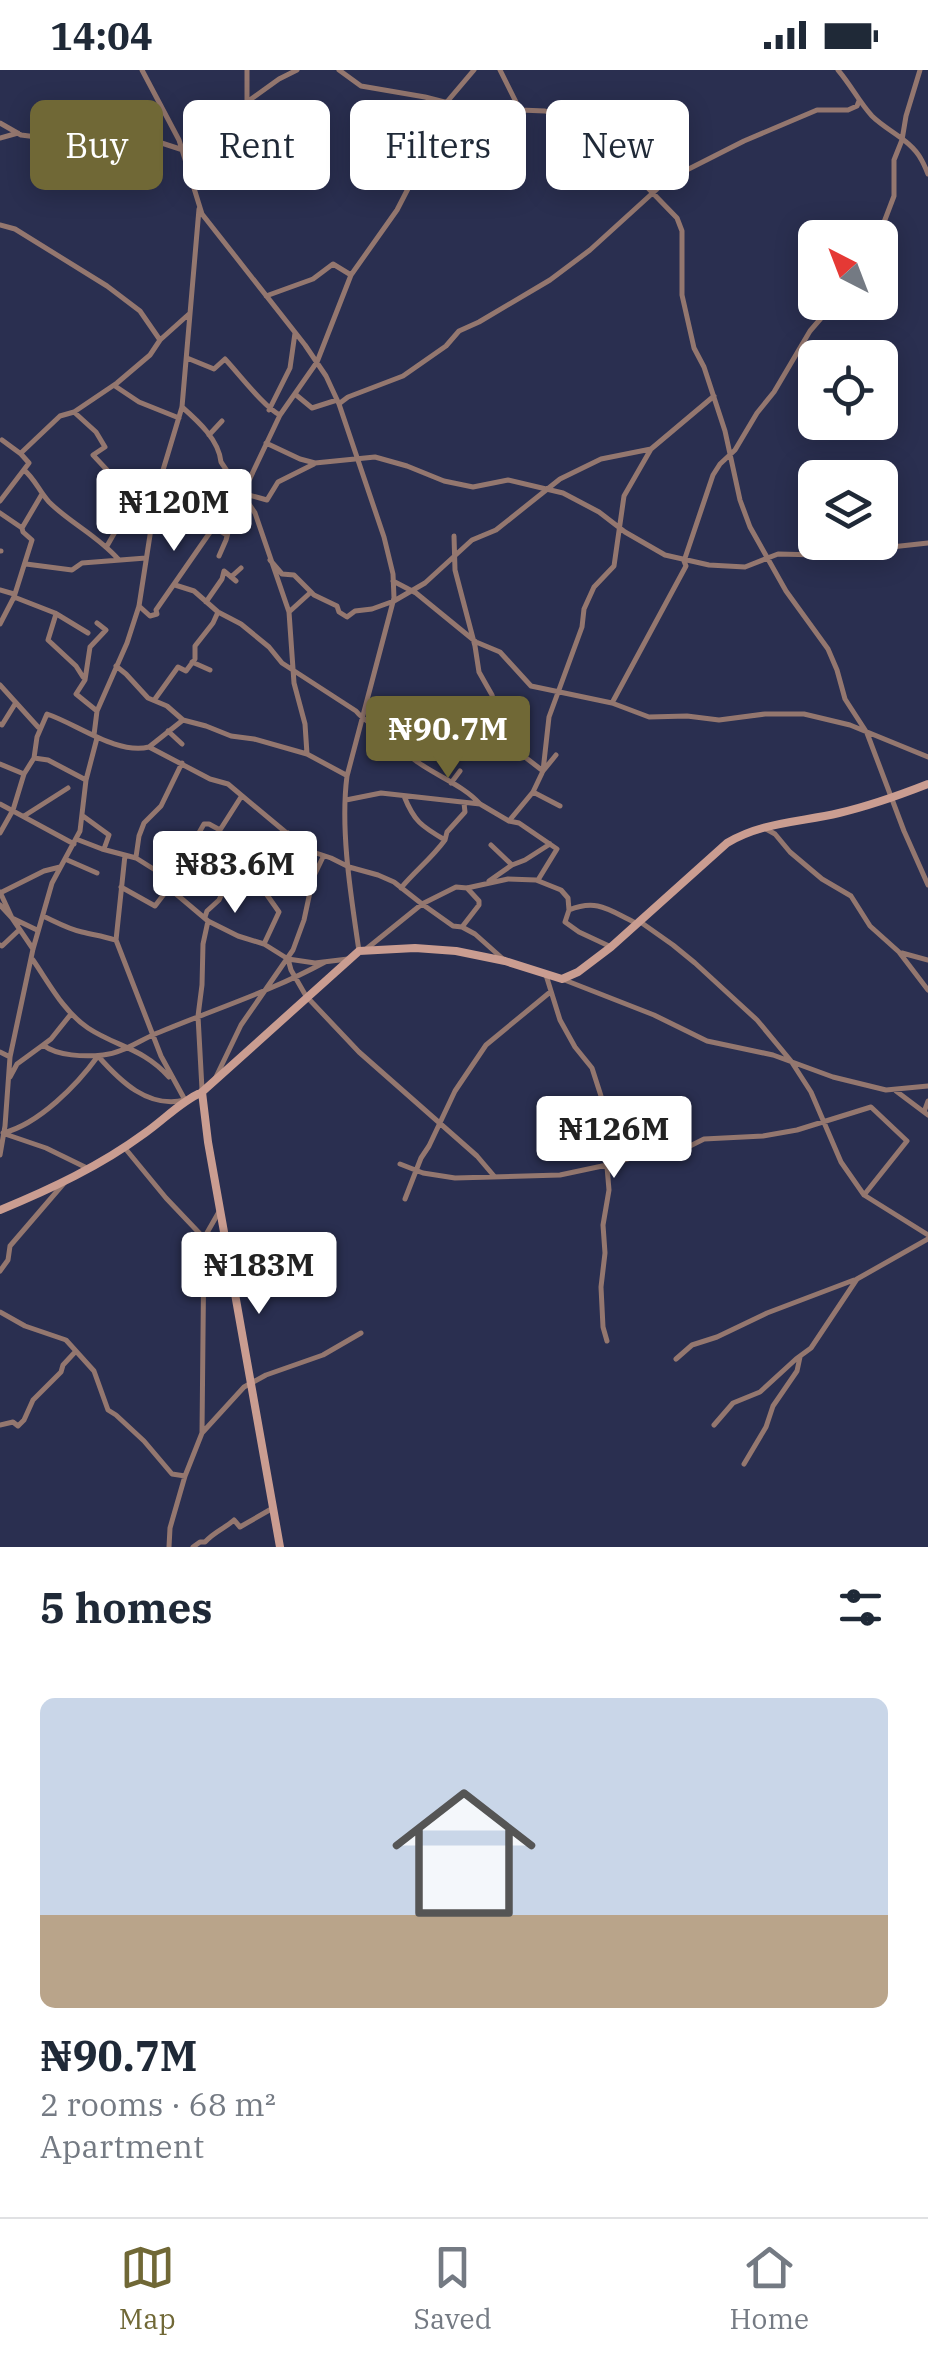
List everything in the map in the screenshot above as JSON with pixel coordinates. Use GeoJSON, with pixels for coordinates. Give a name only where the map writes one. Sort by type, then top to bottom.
{"type":"FeatureCollection","features":[{"type":"Feature","properties":{"kind":"street"},"geometry":{"type":"LineString","coordinates":[[142,70],[183,152]]}},
{"type":"Feature","properties":{"kind":"street"},"geometry":{"type":"LineString","coordinates":[[247,100],[248,70]]}},
{"type":"Feature","properties":{"kind":"street"},"geometry":{"type":"LineString","coordinates":[[250,100],[298,70]]}},
{"type":"Feature","properties":{"kind":"street"},"geometry":{"type":"LineString","coordinates":[[338,70],[361,86],[431,100]]}},
{"type":"Feature","properties":{"kind":"street"},"geometry":{"type":"LineString","coordinates":[[449,100],[474,70]]}},
{"type":"Feature","properties":{"kind":"street"},"geometry":{"type":"LineString","coordinates":[[500,70],[515,100]]}},
{"type":"Feature","properties":{"kind":"street"},"geometry":{"type":"LineString","coordinates":[[838,70],[876,120],[921,158],[928,174]]}},
{"type":"Feature","properties":{"kind":"street"},"geometry":{"type":"LineString","coordinates":[[885,220],[894,196],[894,160],[920,70]]}},
{"type":"Feature","properties":{"kind":"street"},"geometry":{"type":"LineString","coordinates":[[295,394],[312,408],[403,376],[446,346],[459,331],[550,280],[668,180],[817,110],[848,110],[859,101]]}},
{"type":"Feature","properties":{"kind":"street"},"geometry":{"type":"LineString","coordinates":[[526,110],[554,114],[570,128],[592,135],[608,156],[652,192],[680,223],[682,295],[694,348],[714,396],[750,527],[797,608],[828,649],[845,699],[868,732],[928,885]]}},
{"type":"Feature","properties":{"kind":"street"},"geometry":{"type":"LineString","coordinates":[[1,125],[37,137],[88,119],[183,152]]}},
{"type":"Feature","properties":{"kind":"street"},"geometry":{"type":"LineString","coordinates":[[0,138],[18,133]]}},
{"type":"Feature","properties":{"kind":"street"},"geometry":{"type":"LineString","coordinates":[[0,1154],[1,1132],[6,1126],[10,1057],[33,949],[52,883],[75,841],[82,816],[97,738],[97,711],[139,606],[157,490],[182,407],[199,209],[194,190]]}},
{"type":"Feature","properties":{"kind":"street"},"geometry":{"type":"LineString","coordinates":[[219,556],[233,514],[266,442],[317,362],[351,275],[407,190]]}},
{"type":"Feature","properties":{"kind":"street"},"geometry":{"type":"LineString","coordinates":[[199,209],[317,362],[338,402],[384,536],[394,581],[394,601],[347,776],[349,867],[362,950]]}},
{"type":"Feature","properties":{"kind":"street"},"geometry":{"type":"LineString","coordinates":[[0,225],[15,229],[108,286],[140,311],[160,340]]}},
{"type":"Feature","properties":{"kind":"street"},"geometry":{"type":"LineString","coordinates":[[266,296],[313,279],[333,264],[351,275]]}},
{"type":"Feature","properties":{"kind":"street"},"geometry":{"type":"LineString","coordinates":[[21,454],[60,416],[74,412],[114,385],[190,313]]}},
{"type":"Feature","properties":{"kind":"street"},"geometry":{"type":"LineString","coordinates":[[612,704],[680,580],[713,475],[774,392],[819,320]]}},
{"type":"Feature","properties":{"kind":"street"},"geometry":{"type":"LineString","coordinates":[[269,410],[290,368],[296,333]]}},
{"type":"Feature","properties":{"kind":"street"},"geometry":{"type":"LineString","coordinates":[[187,358],[214,369],[225,359],[269,410],[280,415]]}},
{"type":"Feature","properties":{"kind":"street"},"geometry":{"type":"LineString","coordinates":[[114,385],[139,402],[178,418]]}},
{"type":"Feature","properties":{"kind":"street"},"geometry":{"type":"LineString","coordinates":[[543,771],[549,717],[582,627],[584,609],[594,587],[614,566],[624,496],[650,449],[714,396]]}},
{"type":"Feature","properties":{"kind":"street"},"geometry":{"type":"LineString","coordinates":[[182,407],[208,434],[254,514],[288,612],[308,754]]}},
{"type":"Feature","properties":{"kind":"street"},"geometry":{"type":"LineString","coordinates":[[74,412],[96,432],[105,447],[94,454],[112,478],[112,486],[101,500],[107,506]]}},
{"type":"Feature","properties":{"kind":"street"},"geometry":{"type":"LineString","coordinates":[[208,434],[222,421]]}},
{"type":"Feature","properties":{"kind":"street"},"geometry":{"type":"LineString","coordinates":[[0,501],[29,463],[2,440]]}},
{"type":"Feature","properties":{"kind":"street"},"geometry":{"type":"LineString","coordinates":[[266,442],[315,463]]}},
{"type":"Feature","properties":{"kind":"street"},"geometry":{"type":"LineString","coordinates":[[270,560],[282,574],[294,575],[348,617],[354,611],[372,610],[426,583],[472,540],[496,530],[560,479],[600,459],[650,449]]}},
{"type":"Feature","properties":{"kind":"street"},"geometry":{"type":"LineString","coordinates":[[242,494],[266,500],[278,482],[315,463],[375,457],[473,487],[508,480],[563,493],[665,554],[684,561],[732,568],[792,553],[818,555],[928,543]]}},
{"type":"Feature","properties":{"kind":"street"},"geometry":{"type":"LineString","coordinates":[[24,470],[42,494],[118,559]]}},
{"type":"Feature","properties":{"kind":"street"},"geometry":{"type":"LineString","coordinates":[[124,484],[157,490]]}},
{"type":"Feature","properties":{"kind":"street"},"geometry":{"type":"LineString","coordinates":[[107,546],[127,512],[135,486]]}},
{"type":"Feature","properties":{"kind":"street"},"geometry":{"type":"LineString","coordinates":[[22,528],[42,494]]}},
{"type":"Feature","properties":{"kind":"street"},"geometry":{"type":"LineString","coordinates":[[156,511],[172,518],[192,514],[228,535]]}},
{"type":"Feature","properties":{"kind":"street"},"geometry":{"type":"LineString","coordinates":[[0,513],[32,540],[14,596],[0,624]]}},
{"type":"Feature","properties":{"kind":"street"},"geometry":{"type":"LineString","coordinates":[[139,606],[150,616],[157,614],[156,610],[214,528]]}},
{"type":"Feature","properties":{"kind":"street"},"geometry":{"type":"LineString","coordinates":[[454,536],[455,570],[479,672],[493,699],[504,736],[543,771]]}},
{"type":"Feature","properties":{"kind":"street"},"geometry":{"type":"LineString","coordinates":[[26,564],[72,570],[82,563],[146,558]]}},
{"type":"Feature","properties":{"kind":"street"},"geometry":{"type":"LineString","coordinates":[[206,602],[224,570],[233,579],[240,568]]}},
{"type":"Feature","properties":{"kind":"street"},"geometry":{"type":"LineString","coordinates":[[394,581],[474,640],[500,652],[531,686],[612,704],[649,717],[718,720],[804,714],[837,721],[928,757]]}},
{"type":"Feature","properties":{"kind":"street"},"geometry":{"type":"LineString","coordinates":[[174,585],[194,591],[218,612],[241,624],[282,663],[356,711],[418,762],[557,849],[538,880]]}},
{"type":"Feature","properties":{"kind":"street"},"geometry":{"type":"LineString","coordinates":[[0,590],[56,614],[88,633]]}},
{"type":"Feature","properties":{"kind":"street"},"geometry":{"type":"LineString","coordinates":[[288,612],[311,592]]}},
{"type":"Feature","properties":{"kind":"street"},"geometry":{"type":"LineString","coordinates":[[155,699],[178,667],[186,671],[195,659],[194,646],[218,612]]}},
{"type":"Feature","properties":{"kind":"street"},"geometry":{"type":"LineString","coordinates":[[56,614],[48,640],[85,680]]}},
{"type":"Feature","properties":{"kind":"street"},"geometry":{"type":"LineString","coordinates":[[97,623],[106,630],[90,647],[85,680],[76,694],[97,711]]}},
{"type":"Feature","properties":{"kind":"street"},"geometry":{"type":"LineString","coordinates":[[192,662],[210,670]]}},
{"type":"Feature","properties":{"kind":"street"},"geometry":{"type":"LineString","coordinates":[[116,666],[148,698],[183,720],[308,754],[347,776]]}},
{"type":"Feature","properties":{"kind":"street"},"geometry":{"type":"LineString","coordinates":[[0,685],[39,728]]}},
{"type":"Feature","properties":{"kind":"street"},"geometry":{"type":"LineString","coordinates":[[391,737],[493,699]]}},
{"type":"Feature","properties":{"kind":"street"},"geometry":{"type":"LineString","coordinates":[[0,724],[15,703]]}},
{"type":"Feature","properties":{"kind":"street"},"geometry":{"type":"LineString","coordinates":[[2,828],[34,758],[39,728],[46,714],[97,738],[145,750],[183,720]]}},
{"type":"Feature","properties":{"kind":"street"},"geometry":{"type":"LineString","coordinates":[[168,731],[182,744]]}},
{"type":"Feature","properties":{"kind":"street"},"geometry":{"type":"LineString","coordinates":[[150,747],[210,779],[228,784],[307,850],[378,874],[453,926],[482,939],[505,962]]}},
{"type":"Feature","properties":{"kind":"street"},"geometry":{"type":"LineString","coordinates":[[509,821],[556,755]]}},
{"type":"Feature","properties":{"kind":"street"},"geometry":{"type":"LineString","coordinates":[[34,758],[48,760],[86,780]]}},
{"type":"Feature","properties":{"kind":"street"},"geometry":{"type":"LineString","coordinates":[[0,764],[24,774]]}},
{"type":"Feature","properties":{"kind":"street"},"geometry":{"type":"LineString","coordinates":[[136,858],[144,823],[161,806],[182,764]]}},
{"type":"Feature","properties":{"kind":"street"},"geometry":{"type":"LineString","coordinates":[[451,783],[460,771]]}},
{"type":"Feature","properties":{"kind":"street"},"geometry":{"type":"LineString","coordinates":[[562,979],[612,947],[727,843],[750,830],[840,813],[928,784]]}},
{"type":"Feature","properties":{"kind":"street"},"geometry":{"type":"LineString","coordinates":[[24,816],[68,788]]}},
{"type":"Feature","properties":{"kind":"street"},"geometry":{"type":"LineString","coordinates":[[532,792],[560,806]]}},
{"type":"Feature","properties":{"kind":"street"},"geometry":{"type":"LineString","coordinates":[[346,800],[380,794],[480,804]]}},
{"type":"Feature","properties":{"kind":"street"},"geometry":{"type":"LineString","coordinates":[[404,796],[420,826],[445,840]]}},
{"type":"Feature","properties":{"kind":"street"},"geometry":{"type":"LineString","coordinates":[[121,887],[154,906],[174,881],[189,846],[204,824],[220,830],[241,797]]}},
{"type":"Feature","properties":{"kind":"street"},"geometry":{"type":"LineString","coordinates":[[401,888],[431,860],[464,812],[464,803]]}},
{"type":"Feature","properties":{"kind":"street"},"geometry":{"type":"LineString","coordinates":[[0,804],[75,841],[136,858],[187,890]]}},
{"type":"Feature","properties":{"kind":"street"},"geometry":{"type":"LineString","coordinates":[[82,816],[109,835],[104,849]]}},
{"type":"Feature","properties":{"kind":"street"},"geometry":{"type":"LineString","coordinates":[[763,828],[775,834],[822,879],[851,896],[870,926],[899,952],[928,990]]}},
{"type":"Feature","properties":{"kind":"street"},"geometry":{"type":"LineString","coordinates":[[280,1547],[220,1210],[202,1092],[198,1016],[206,919],[226,885],[288,833]]}},
{"type":"Feature","properties":{"kind":"street"},"geometry":{"type":"LineString","coordinates":[[484,885],[512,864],[550,844]]}},
{"type":"Feature","properties":{"kind":"street"},"geometry":{"type":"LineString","coordinates":[[490,845],[512,864]]}},
{"type":"Feature","properties":{"kind":"street"},"geometry":{"type":"LineString","coordinates":[[125,855],[116,940],[136,995],[185,1100]]}},
{"type":"Feature","properties":{"kind":"street"},"geometry":{"type":"LineString","coordinates":[[214,1081],[241,1025],[288,959],[300,935],[313,878],[323,856]]}},
{"type":"Feature","properties":{"kind":"street"},"geometry":{"type":"LineString","coordinates":[[65,859],[97,873]]}},
{"type":"Feature","properties":{"kind":"street"},"geometry":{"type":"LineString","coordinates":[[250,862],[266,879],[260,885],[279,912],[264,944]]}},
{"type":"Feature","properties":{"kind":"street"},"geometry":{"type":"LineString","coordinates":[[33,949],[0,893],[44,871],[60,868]]}},
{"type":"Feature","properties":{"kind":"street"},"geometry":{"type":"LineString","coordinates":[[98,1056],[122,1082],[166,1104],[202,1092],[348,959],[422,904],[456,887],[508,878],[538,880],[561,890],[568,898],[565,922],[612,947]]}},
{"type":"Feature","properties":{"kind":"street"},"geometry":{"type":"LineString","coordinates":[[169,888],[206,919],[288,959],[348,959]]}},
{"type":"Feature","properties":{"kind":"street"},"geometry":{"type":"LineString","coordinates":[[462,927],[478,905],[467,888]]}},
{"type":"Feature","properties":{"kind":"street"},"geometry":{"type":"LineString","coordinates":[[569,910],[596,904],[638,922],[695,963],[756,1020],[791,1060],[811,1092],[842,1162],[864,1194],[928,1237],[857,1279],[692,1345],[676,1360]]}},
{"type":"Feature","properties":{"kind":"street"},"geometry":{"type":"LineString","coordinates":[[0,905],[12,918],[38,930]]}},
{"type":"Feature","properties":{"kind":"street"},"geometry":{"type":"LineString","coordinates":[[43,916],[116,940]]}},
{"type":"Feature","properties":{"kind":"street"},"geometry":{"type":"LineString","coordinates":[[0,945],[19,930]]}},
{"type":"Feature","properties":{"kind":"street"},"geometry":{"type":"LineString","coordinates":[[362,950],[428,949],[505,962],[562,979],[654,1015],[707,1041],[791,1060],[848,1082],[894,1089],[928,1086]]}},
{"type":"Feature","properties":{"kind":"street"},"geometry":{"type":"LineString","coordinates":[[899,952],[928,960]]}},
{"type":"Feature","properties":{"kind":"street"},"geometry":{"type":"LineString","coordinates":[[32,958],[72,1014],[91,1030],[130,1047],[174,1083]]}},
{"type":"Feature","properties":{"kind":"street"},"geometry":{"type":"LineString","coordinates":[[288,959],[306,996],[358,1052],[477,1156],[495,1177]]}},
{"type":"Feature","properties":{"kind":"street"},"geometry":{"type":"LineString","coordinates":[[43,1045],[52,1052],[98,1056],[130,1047],[198,1016],[264,993],[325,962]]}},
{"type":"Feature","properties":{"kind":"street"},"geometry":{"type":"LineString","coordinates":[[546,975],[560,1020],[592,1068],[600,1096],[609,1190],[600,1287],[607,1341]]}},
{"type":"Feature","properties":{"kind":"street"},"geometry":{"type":"LineString","coordinates":[[405,1199],[455,1092],[486,1045],[550,993]]}},
{"type":"Feature","properties":{"kind":"street"},"geometry":{"type":"LineString","coordinates":[[9,1079],[17,1064],[52,1038],[72,1014]]}},
{"type":"Feature","properties":{"kind":"street"},"geometry":{"type":"LineString","coordinates":[[0,1052],[10,1057]]}},
{"type":"Feature","properties":{"kind":"street"},"geometry":{"type":"LineString","coordinates":[[1,1132],[18,1129],[32,1120],[77,1083],[98,1056]]}},
{"type":"Feature","properties":{"kind":"street"},"geometry":{"type":"LineString","coordinates":[[894,1089],[926,1113],[928,1100]]}},
{"type":"Feature","properties":{"kind":"street"},"geometry":{"type":"LineString","coordinates":[[0,1210],[90,1168],[146,1132],[185,1100]]}},
{"type":"Feature","properties":{"kind":"street"},"geometry":{"type":"LineString","coordinates":[[400,1164],[454,1178],[560,1174],[634,1157],[676,1154],[704,1139],[797,1130],[870,1107],[907,1141],[864,1194]]}},
{"type":"Feature","properties":{"kind":"street"},"geometry":{"type":"LineString","coordinates":[[1,1132],[90,1168]]}},
{"type":"Feature","properties":{"kind":"street"},"geometry":{"type":"LineString","coordinates":[[124,1147],[204,1238]]}},
{"type":"Feature","properties":{"kind":"street"},"geometry":{"type":"LineString","coordinates":[[0,1271],[8,1260],[10,1246],[66,1182]]}},
{"type":"Feature","properties":{"kind":"street"},"geometry":{"type":"LineString","coordinates":[[202,1433],[204,1238],[220,1210]]}},
{"type":"Feature","properties":{"kind":"street"},"geometry":{"type":"LineString","coordinates":[[714,1425],[734,1403],[760,1392],[811,1348],[857,1279]]}},
{"type":"Feature","properties":{"kind":"street"},"geometry":{"type":"LineString","coordinates":[[0,1312],[25,1326],[66,1340],[94,1371],[108,1410],[144,1441],[172,1474],[185,1476]]}},
{"type":"Feature","properties":{"kind":"street"},"geometry":{"type":"LineString","coordinates":[[169,1547],[170,1528],[185,1476],[202,1433],[244,1387],[324,1355],[361,1333]]}},
{"type":"Feature","properties":{"kind":"street"},"geometry":{"type":"LineString","coordinates":[[0,1424],[14,1422],[18,1426],[38,1394],[61,1372],[76,1350]]}},
{"type":"Feature","properties":{"kind":"street"},"geometry":{"type":"LineString","coordinates":[[744,1464],[766,1427],[773,1406],[797,1371],[800,1356]]}},
{"type":"Feature","properties":{"kind":"street"},"geometry":{"type":"LineString","coordinates":[[193,1547],[234,1520],[240,1527],[274,1508]]}}]}
